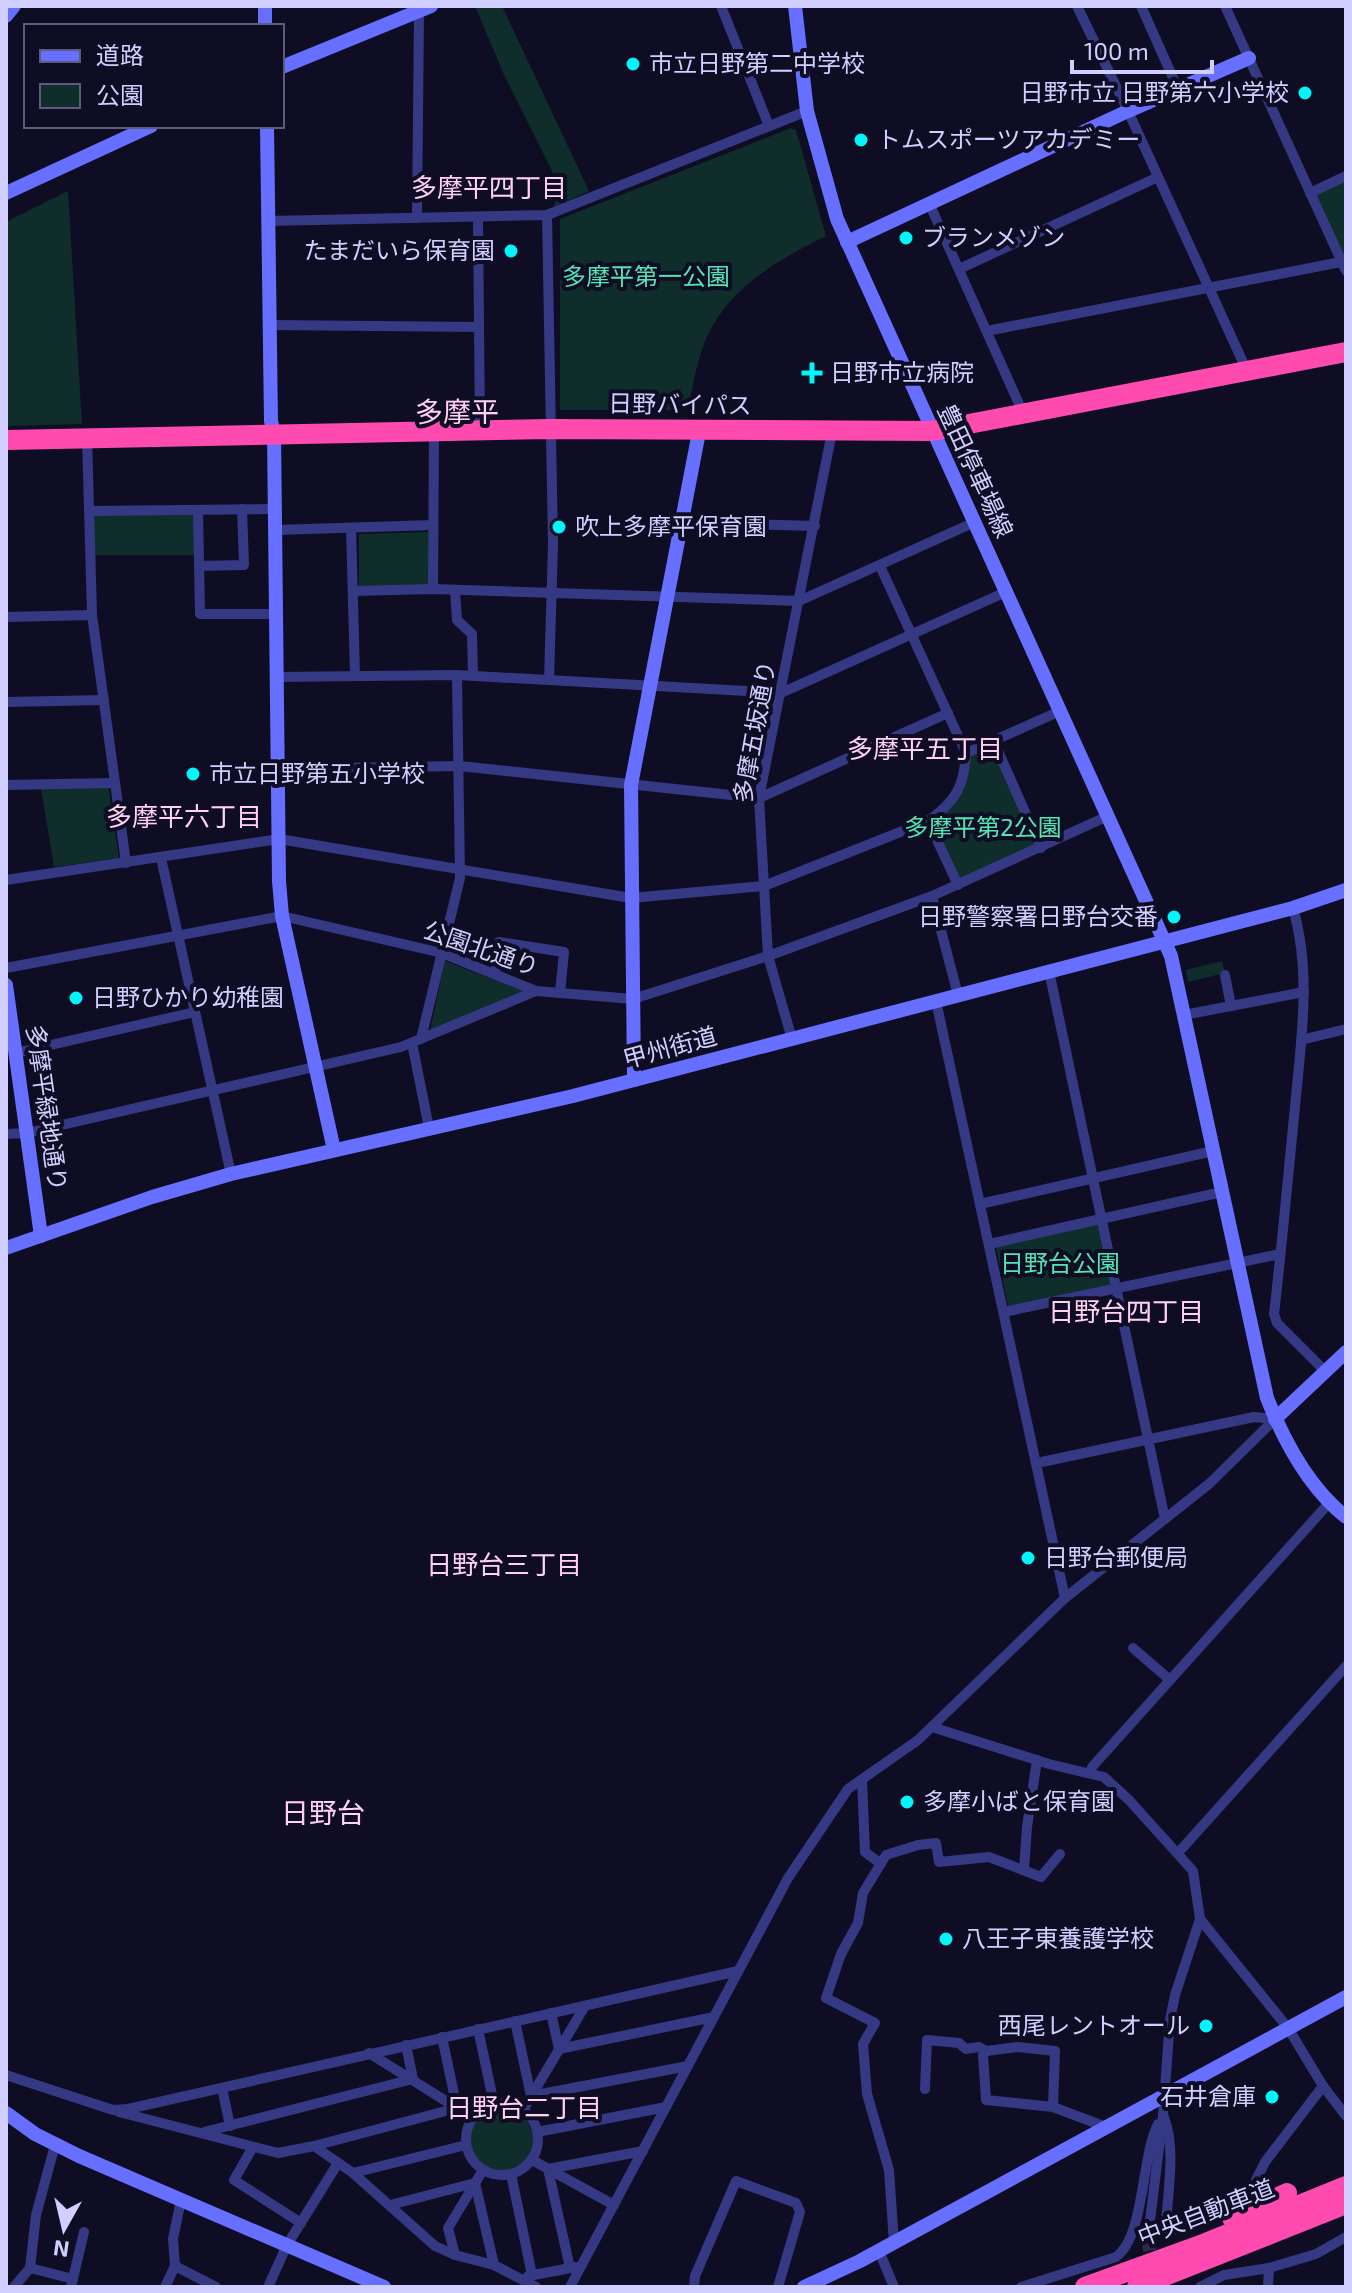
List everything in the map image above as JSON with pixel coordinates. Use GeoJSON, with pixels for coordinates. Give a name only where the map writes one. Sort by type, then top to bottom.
{"type":"FeatureCollection","features":[{"type":"Feature","properties":{"kind":"highway","name":"日野バイパス"},"geometry":{"type":"LineString","coordinates":[[6,440],[550,429],[932,431],[1346,352]]}},
{"type":"Feature","properties":{"kind":"highway","name":"中央自動車道"},"geometry":{"type":"LineString","coordinates":[[1084,2287],[1198,2246],[1346,2186]]}},
{"type":"Feature","properties":{"kind":"highway"},"geometry":{"type":"LineString","coordinates":[[1084,2287],[1287,2193]]}},
{"type":"Feature","properties":{"kind":"highway","name":"中央自動車道"},"geometry":{"type":"LineString","coordinates":[[1137,2287],[1346,2204]]}},
{"type":"Feature","properties":{"kind":"highway"},"geometry":{"type":"LineString","coordinates":[[1176,2287],[1346,2204]]}},
{"type":"Feature","properties":{"kind":"street"},"geometry":{"type":"LineString","coordinates":[[6,16],[14,6]]}},
{"type":"Feature","properties":{"kind":"street"},"geometry":{"type":"LineString","coordinates":[[721,6],[769,126]]}},
{"type":"Feature","properties":{"kind":"street","name":"豊田停車場線"},"geometry":{"type":"LineString","coordinates":[[795,6],[807,111],[830,196],[847,242],[1008,591],[1174,964],[1260,1373],[1275,1419],[1285,1440],[1329,1503],[1346,1517]]}},
{"type":"Feature","properties":{"kind":"street"},"geometry":{"type":"LineString","coordinates":[[1077,6],[1247,371]]}},
{"type":"Feature","properties":{"kind":"street"},"geometry":{"type":"LineString","coordinates":[[1141,6],[1178,89]]}},
{"type":"Feature","properties":{"kind":"street"},"geometry":{"type":"LineString","coordinates":[[987,331],[1209,287],[1344,265],[1228,7]]}},
{"type":"Feature","properties":{"kind":"street"},"geometry":{"type":"LineString","coordinates":[[284,66],[425,8],[417,218]]}},
{"type":"Feature","properties":{"kind":"street"},"geometry":{"type":"LineString","coordinates":[[847,242],[1249,58]]}},
{"type":"Feature","properties":{"kind":"street"},"geometry":{"type":"LineString","coordinates":[[269,221],[547,215],[807,111]]}},
{"type":"Feature","properties":{"kind":"street"},"geometry":{"type":"LineString","coordinates":[[6,193],[147,128]]}},
{"type":"Feature","properties":{"kind":"street"},"geometry":{"type":"LineString","coordinates":[[267,128],[279,881],[282,916],[334,1150]]}},
{"type":"Feature","properties":{"kind":"street"},"geometry":{"type":"LineString","coordinates":[[1310,193],[1346,176]]}},
{"type":"Feature","properties":{"kind":"street"},"geometry":{"type":"LineString","coordinates":[[959,269],[1158,177]]}},
{"type":"Feature","properties":{"kind":"street"},"geometry":{"type":"LineString","coordinates":[[929,203],[1024,415]]}},
{"type":"Feature","properties":{"kind":"street"},"geometry":{"type":"LineString","coordinates":[[547,215],[553,594],[549,680]]}},
{"type":"Feature","properties":{"kind":"street"},"geometry":{"type":"LineString","coordinates":[[478,218],[480,431]]}},
{"type":"Feature","properties":{"kind":"street"},"geometry":{"type":"LineString","coordinates":[[270,325],[478,327]]}},
{"type":"Feature","properties":{"kind":"street"},"geometry":{"type":"LineString","coordinates":[[433,589],[434,431]]}},
{"type":"Feature","properties":{"kind":"street"},"geometry":{"type":"LineString","coordinates":[[634,1080],[631,785],[699,432]]}},
{"type":"Feature","properties":{"kind":"street","name":"多摩五坂通り"},"geometry":{"type":"LineString","coordinates":[[792,1039],[768,956],[759,798],[832,432]]}},
{"type":"Feature","properties":{"kind":"street"},"geometry":{"type":"LineString","coordinates":[[87,437],[92,615],[126,863]]}},
{"type":"Feature","properties":{"kind":"street"},"geometry":{"type":"LineString","coordinates":[[199,566],[244,565],[242,509]]}},
{"type":"Feature","properties":{"kind":"street"},"geometry":{"type":"LineString","coordinates":[[89,511],[275,509]]}},
{"type":"Feature","properties":{"kind":"street"},"geometry":{"type":"LineString","coordinates":[[198,510],[200,614],[276,614]]}},
{"type":"Feature","properties":{"kind":"street"},"geometry":{"type":"LineString","coordinates":[[682,522],[815,526]]}},
{"type":"Feature","properties":{"kind":"street"},"geometry":{"type":"LineString","coordinates":[[353,591],[433,589],[799,601],[975,522]]}},
{"type":"Feature","properties":{"kind":"street"},"geometry":{"type":"LineString","coordinates":[[275,530],[433,525]]}},
{"type":"Feature","properties":{"kind":"street"},"geometry":{"type":"LineString","coordinates":[[351,528],[355,676]]}},
{"type":"Feature","properties":{"kind":"street"},"geometry":{"type":"LineString","coordinates":[[6,880],[279,839],[631,898],[764,886],[928,821],[958,794],[965,774],[966,753],[880,566]]}},
{"type":"Feature","properties":{"kind":"street"},"geometry":{"type":"LineString","coordinates":[[455,590],[457,620],[472,634],[473,676]]}},
{"type":"Feature","properties":{"kind":"street"},"geometry":{"type":"LineString","coordinates":[[277,677],[457,675],[781,693],[1008,591]]}},
{"type":"Feature","properties":{"kind":"street"},"geometry":{"type":"LineString","coordinates":[[6,617],[92,615]]}},
{"type":"Feature","properties":{"kind":"street"},"geometry":{"type":"LineString","coordinates":[[429,1128],[416,1041],[442,953],[461,870],[457,675]]}},
{"type":"Feature","properties":{"kind":"street"},"geometry":{"type":"LineString","coordinates":[[6,702],[104,700]]}},
{"type":"Feature","properties":{"kind":"street"},"geometry":{"type":"LineString","coordinates":[[966,753],[1060,711]]}},
{"type":"Feature","properties":{"kind":"street"},"geometry":{"type":"LineString","coordinates":[[278,769],[460,766],[759,798],[948,713]]}},
{"type":"Feature","properties":{"kind":"street"},"geometry":{"type":"LineString","coordinates":[[994,742],[1041,848]]}},
{"type":"Feature","properties":{"kind":"street"},"geometry":{"type":"LineString","coordinates":[[6,785],[115,783]]}},
{"type":"Feature","properties":{"kind":"street","name":"公園北通り"},"geometry":{"type":"LineString","coordinates":[[6,968],[282,916],[442,953],[536,991],[633,999],[768,956],[932,896],[1108,816]]}},
{"type":"Feature","properties":{"kind":"street"},"geometry":{"type":"LineString","coordinates":[[928,821],[958,885]]}},
{"type":"Feature","properties":{"kind":"street"},"geometry":{"type":"LineString","coordinates":[[161,858],[231,1174]]}},
{"type":"Feature","properties":{"kind":"street","name":"甲州街道"},"geometry":{"type":"LineString","coordinates":[[6,1248],[152,1197],[231,1174],[634,1080],[1293,908],[1346,890]]}},
{"type":"Feature","properties":{"kind":"street"},"geometry":{"type":"LineString","coordinates":[[932,896],[958,995]]}},
{"type":"Feature","properties":{"kind":"street"},"geometry":{"type":"LineString","coordinates":[[1293,908],[1302,945],[1304,992],[1288,1201],[1274,1314],[1277,1323],[1325,1371]]}},
{"type":"Feature","properties":{"kind":"street"},"geometry":{"type":"LineString","coordinates":[[495,974],[499,942],[564,952],[560,993]]}},
{"type":"Feature","properties":{"kind":"street"},"geometry":{"type":"LineString","coordinates":[[1049,971],[1165,1519]]}},
{"type":"Feature","properties":{"kind":"street"},"geometry":{"type":"LineString","coordinates":[[1225,975],[1231,1006]]}},
{"type":"Feature","properties":{"kind":"street","name":"多摩平緑地通り"},"geometry":{"type":"LineString","coordinates":[[6,985],[41,1236]]}},
{"type":"Feature","properties":{"kind":"street"},"geometry":{"type":"LineString","coordinates":[[6,1134],[27,1133],[416,1041],[536,991]]}},
{"type":"Feature","properties":{"kind":"street"},"geometry":{"type":"LineString","coordinates":[[1184,1015],[1304,992]]}},
{"type":"Feature","properties":{"kind":"street"},"geometry":{"type":"LineString","coordinates":[[936,1001],[1065,1598]]}},
{"type":"Feature","properties":{"kind":"street"},"geometry":{"type":"LineString","coordinates":[[16,1053],[195,1012]]}},
{"type":"Feature","properties":{"kind":"street"},"geometry":{"type":"LineString","coordinates":[[1301,1040],[1346,1029]]}},
{"type":"Feature","properties":{"kind":"street"},"geometry":{"type":"LineString","coordinates":[[980,1204],[1213,1151]]}},
{"type":"Feature","properties":{"kind":"street"},"geometry":{"type":"LineString","coordinates":[[989,1244],[1222,1192]]}},
{"type":"Feature","properties":{"kind":"street"},"geometry":{"type":"LineString","coordinates":[[1004,1312],[1280,1254]]}},
{"type":"Feature","properties":{"kind":"street"},"geometry":{"type":"LineString","coordinates":[[570,2287],[576,2267],[614,2205],[788,1878],[848,1789],[932,1727],[1065,1598],[1209,1484],[1346,1352]]}},
{"type":"Feature","properties":{"kind":"street"},"geometry":{"type":"LineString","coordinates":[[1037,1463],[1254,1417],[1275,1419]]}},
{"type":"Feature","properties":{"kind":"street"},"geometry":{"type":"LineString","coordinates":[[1091,1773],[1092,1767],[1329,1503]]}},
{"type":"Feature","properties":{"kind":"street"},"geometry":{"type":"LineString","coordinates":[[1133,1648],[1170,1680]]}},
{"type":"Feature","properties":{"kind":"street"},"geometry":{"type":"LineString","coordinates":[[1178,1853],[1346,1666]]}},
{"type":"Feature","properties":{"kind":"street"},"geometry":{"type":"LineString","coordinates":[[932,1727],[1108,1779],[1193,1871],[1200,1919],[1170,2020],[1163,2115],[1148,2237]]}},
{"type":"Feature","properties":{"kind":"street"},"geometry":{"type":"LineString","coordinates":[[1024,1870],[1037,1760]]}},
{"type":"Feature","properties":{"kind":"street"},"geometry":{"type":"LineString","coordinates":[[862,1780],[865,1852],[881,1864]]}},
{"type":"Feature","properties":{"kind":"street"},"geometry":{"type":"LineString","coordinates":[[894,2243],[889,2170],[867,2094],[863,2044],[875,2023],[826,1998],[841,1954],[858,1923],[863,1893],[886,1855],[918,1845],[936,1843],[939,1862],[989,1857],[1041,1877],[1060,1854]]}},
{"type":"Feature","properties":{"kind":"street"},"geometry":{"type":"LineString","coordinates":[[1200,1919],[1288,2028],[1323,2086],[1344,2110]]}},
{"type":"Feature","properties":{"kind":"street"},"geometry":{"type":"LineString","coordinates":[[113,2110],[738,1971]]}},
{"type":"Feature","properties":{"kind":"street"},"geometry":{"type":"LineString","coordinates":[[804,2287],[894,2243],[1346,1997]]}},
{"type":"Feature","properties":{"kind":"street"},"geometry":{"type":"LineString","coordinates":[[523,2110],[585,2006]]}},
{"type":"Feature","properties":{"kind":"street"},"geometry":{"type":"LineString","coordinates":[[551,2013],[559,2049]]}},
{"type":"Feature","properties":{"kind":"street"},"geometry":{"type":"LineString","coordinates":[[559,2049],[714,2017]]}},
{"type":"Feature","properties":{"kind":"street"},"geometry":{"type":"LineString","coordinates":[[515,2021],[531,2096]]}},
{"type":"Feature","properties":{"kind":"street"},"geometry":{"type":"LineString","coordinates":[[478,2029],[494,2104]]}},
{"type":"Feature","properties":{"kind":"street"},"geometry":{"type":"LineString","coordinates":[[442,2037],[457,2108]]}},
{"type":"Feature","properties":{"kind":"street"},"geometry":{"type":"LineString","coordinates":[[925,2089],[927,2040],[959,2043],[966,2049],[979,2047],[986,2051],[1018,2047],[1055,2051],[1053,2107]]}},
{"type":"Feature","properties":{"kind":"street"},"geometry":{"type":"LineString","coordinates":[[406,2045],[413,2079]]}},
{"type":"Feature","properties":{"kind":"street"},"geometry":{"type":"LineString","coordinates":[[986,2051],[983,2055],[986,2100],[1053,2107],[1106,2127]]}},
{"type":"Feature","properties":{"kind":"street"},"geometry":{"type":"LineString","coordinates":[[369,2053],[473,2118]]}},
{"type":"Feature","properties":{"kind":"street"},"geometry":{"type":"LineString","coordinates":[[531,2096],[688,2066]]}},
{"type":"Feature","properties":{"kind":"street"},"geometry":{"type":"LineString","coordinates":[[6,2075],[113,2110],[278,2153],[457,2108]]}},
{"type":"Feature","properties":{"kind":"street"},"geometry":{"type":"LineString","coordinates":[[201,2133],[413,2079]]}},
{"type":"Feature","properties":{"kind":"street"},"geometry":{"type":"LineString","coordinates":[[1163,2115],[1169,2130],[1170,2158],[1166,2224],[1174,2230],[1241,2201],[1250,2192],[1265,2162],[1323,2086]]}},
{"type":"Feature","properties":{"kind":"street"},"geometry":{"type":"LineString","coordinates":[[222,2088],[230,2126]]}},
{"type":"Feature","properties":{"kind":"street"},"geometry":{"type":"LineString","coordinates":[[494,2104],[513,2105],[523,2110],[537,2132],[537,2150],[532,2160],[523,2169],[511,2174],[494,2175],[483,2170],[473,2160],[466,2145],[473,2118],[494,2104]]}},
{"type":"Feature","properties":{"kind":"street"},"geometry":{"type":"LineString","coordinates":[[537,2132],[666,2107]]}},
{"type":"Feature","properties":{"kind":"street"},"geometry":{"type":"LineString","coordinates":[[6,2113],[55,2145],[384,2287]]}},
{"type":"Feature","properties":{"kind":"street"},"geometry":{"type":"LineString","coordinates":[[1021,2287],[1116,2257],[1125,2250],[1137,2215],[1151,2139],[1163,2115]]}},
{"type":"Feature","properties":{"kind":"street"},"geometry":{"type":"LineString","coordinates":[[14,2287],[30,2268],[36,2215],[55,2145]]}},
{"type":"Feature","properties":{"kind":"street"},"geometry":{"type":"LineString","coordinates":[[353,2173],[466,2145]]}},
{"type":"Feature","properties":{"kind":"street"},"geometry":{"type":"LineString","coordinates":[[314,2146],[353,2173],[427,2240],[455,2255],[494,2265],[536,2287]]}},
{"type":"Feature","properties":{"kind":"street"},"geometry":{"type":"LineString","coordinates":[[253,2147],[234,2180],[301,2223]]}},
{"type":"Feature","properties":{"kind":"street"},"geometry":{"type":"LineString","coordinates":[[548,2169],[643,2151]]}},
{"type":"Feature","properties":{"kind":"street"},"geometry":{"type":"LineString","coordinates":[[532,2160],[614,2205]]}},
{"type":"Feature","properties":{"kind":"street"},"geometry":{"type":"LineString","coordinates":[[268,2287],[287,2245],[338,2163]]}},
{"type":"Feature","properties":{"kind":"street"},"geometry":{"type":"LineString","coordinates":[[548,2169],[576,2267]]}},
{"type":"Feature","properties":{"kind":"street"},"geometry":{"type":"LineString","coordinates":[[455,2255],[448,2228],[483,2170]]}},
{"type":"Feature","properties":{"kind":"street"},"geometry":{"type":"LineString","coordinates":[[511,2174],[532,2275]]}},
{"type":"Feature","properties":{"kind":"street"},"geometry":{"type":"LineString","coordinates":[[694,2287],[695,2276],[736,2181],[796,2203],[800,2212],[778,2287]]}},
{"type":"Feature","properties":{"kind":"street"},"geometry":{"type":"LineString","coordinates":[[390,2205],[475,2183]]}},
{"type":"Feature","properties":{"kind":"street"},"geometry":{"type":"LineString","coordinates":[[475,2183],[494,2265]]}},
{"type":"Feature","properties":{"kind":"street"},"geometry":{"type":"LineString","coordinates":[[165,2287],[175,2266],[173,2239],[181,2200]]}},
{"type":"Feature","properties":{"kind":"street"},"geometry":{"type":"LineString","coordinates":[[30,2268],[72,2283],[84,2232]]}},
{"type":"Feature","properties":{"kind":"street"},"geometry":{"type":"LineString","coordinates":[[1200,2287],[1224,2275],[1269,2268],[1316,2254],[1346,2237]]}},
{"type":"Feature","properties":{"kind":"street"},"geometry":{"type":"LineString","coordinates":[[879,2251],[894,2287]]}},
{"type":"Feature","properties":{"kind":"street"},"geometry":{"type":"LineString","coordinates":[[175,2266],[216,2287]]}},
{"type":"Feature","properties":{"kind":"street"},"geometry":{"type":"LineString","coordinates":[[520,2277],[576,2267]]}},
{"type":"Feature","properties":{"kind":"street"},"geometry":{"type":"LineString","coordinates":[[1268,2287],[1269,2268]]}},
{"type":"Feature","properties":{"kind":"green space"},"geometry":{"type":"Polygon","coordinates":[[[475,6],[502,6],[589,191],[554,207],[559,185],[504,75],[475,6]]]}},
{"type":"Feature","properties":{"kind":"green space","name":"多摩平第一公園"},"geometry":{"type":"Polygon","coordinates":[[[791,128],[796,130],[826,236],[773,265],[727,305],[706,339],[689,406],[682,410],[560,410],[560,219],[791,128]]]}},
{"type":"Feature","properties":{"kind":"green space"},"geometry":{"type":"Polygon","coordinates":[[[1346,180],[1346,255],[1317,196],[1346,180]]]}},
{"type":"Feature","properties":{"kind":"green space"},"geometry":{"type":"Polygon","coordinates":[[[68,191],[82,424],[6,426],[6,222],[68,191]]]}},
{"type":"Feature","properties":{"kind":"green space"},"geometry":{"type":"Polygon","coordinates":[[[198,510],[199,555],[90,555],[89,511],[198,510]]]}},
{"type":"Feature","properties":{"kind":"green space"},"geometry":{"type":"Polygon","coordinates":[[[429,532],[429,585],[359,586],[359,534],[429,532]]]}},
{"type":"Feature","properties":{"kind":"green space","name":"多摩平第2公園"},"geometry":{"type":"Polygon","coordinates":[[[994,742],[1041,848],[958,885],[928,821],[958,794],[966,753],[994,742]]]}},
{"type":"Feature","properties":{"kind":"green space"},"geometry":{"type":"Polygon","coordinates":[[[108,784],[119,858],[54,867],[41,788],[108,784]]]}},
{"type":"Feature","properties":{"kind":"green space"},"geometry":{"type":"Polygon","coordinates":[[[445,961],[526,992],[430,1031],[445,961]]]}},
{"type":"Feature","properties":{"kind":"green space"},"geometry":{"type":"Polygon","coordinates":[[[1222,961],[1225,973],[1188,982],[1186,970],[1222,961]]]}},
{"type":"Feature","properties":{"kind":"green space","name":"日野台公園"},"geometry":{"type":"Polygon","coordinates":[[[1102,1219],[1116,1288],[1009,1311],[995,1243],[1102,1219]]]}},
{"type":"Feature","properties":{"kind":"green space"},"geometry":{"type":"Polygon","coordinates":[[[501,2108],[519,2114],[527,2122],[533,2140],[527,2158],[519,2166],[501,2172],[483,2166],[475,2158],[469,2140],[475,2122],[483,2114],[501,2108]]]}},
{"type":"Feature","properties":{"kind":"tunnel"},"geometry":{"type":"LineString","coordinates":[[1148,2237],[1153,2271]]}},
{"type":"Feature","properties":{"kind":"place","name":"市立日野第二中学校"},"geometry":{"type":"Point","coordinates":[633,64]}},
{"type":"Feature","properties":{"kind":"place","name":"日野市立 日野第六小学校"},"geometry":{"type":"Point","coordinates":[1305,93]}},
{"type":"Feature","properties":{"kind":"place","name":"トムスポーツアカデミー"},"geometry":{"type":"Point","coordinates":[861,140]}},
{"type":"Feature","properties":{"kind":"place","name":"ブランメゾン"},"geometry":{"type":"Point","coordinates":[906,238]}},
{"type":"Feature","properties":{"kind":"place","name":"たまだいら保育園"},"geometry":{"type":"Point","coordinates":[511,251]}},
{"type":"Feature","properties":{"kind":"place","name":"日野市立病院"},"geometry":{"type":"Point","coordinates":[812,373]}},
{"type":"Feature","properties":{"kind":"place","name":"吹上多摩平保育園"},"geometry":{"type":"Point","coordinates":[559,527]}},
{"type":"Feature","properties":{"kind":"place","name":"市立日野第五小学校"},"geometry":{"type":"Point","coordinates":[193,774]}},
{"type":"Feature","properties":{"kind":"place","name":"日野警察署日野台交番"},"geometry":{"type":"Point","coordinates":[1174,917]}},
{"type":"Feature","properties":{"kind":"place","name":"日野ひかり幼稚園"},"geometry":{"type":"Point","coordinates":[76,998]}},
{"type":"Feature","properties":{"kind":"place","name":"日野台郵便局"},"geometry":{"type":"Point","coordinates":[1028,1558]}},
{"type":"Feature","properties":{"kind":"place","name":"多摩小ばと保育園"},"geometry":{"type":"Point","coordinates":[907,1802]}},
{"type":"Feature","properties":{"kind":"place","name":"八王子東養護学校"},"geometry":{"type":"Point","coordinates":[946,1939]}},
{"type":"Feature","properties":{"kind":"place","name":"西尾レントオール"},"geometry":{"type":"Point","coordinates":[1206,2026]}},
{"type":"Feature","properties":{"kind":"place","name":"石井倉庫"},"geometry":{"type":"Point","coordinates":[1272,2097]}},
{"type":"Feature","properties":{"kind":"district","name":"多摩平四丁目"},"geometry":{"type":"Point","coordinates":[489,188]}},
{"type":"Feature","properties":{"kind":"district","name":"多摩平"},"geometry":{"type":"Point","coordinates":[457,412]}},
{"type":"Feature","properties":{"kind":"district","name":"多摩平五丁目"},"geometry":{"type":"Point","coordinates":[925,749]}},
{"type":"Feature","properties":{"kind":"district","name":"多摩平六丁目"},"geometry":{"type":"Point","coordinates":[184,817]}},
{"type":"Feature","properties":{"kind":"district","name":"日野台四丁目"},"geometry":{"type":"Point","coordinates":[1126,1312]}},
{"type":"Feature","properties":{"kind":"district","name":"日野台三丁目"},"geometry":{"type":"Point","coordinates":[504,1565]}},
{"type":"Feature","properties":{"kind":"district","name":"日野台"},"geometry":{"type":"Point","coordinates":[323,1813]}},
{"type":"Feature","properties":{"kind":"district","name":"日野台二丁目"},"geometry":{"type":"Point","coordinates":[524,2108]}}]}
